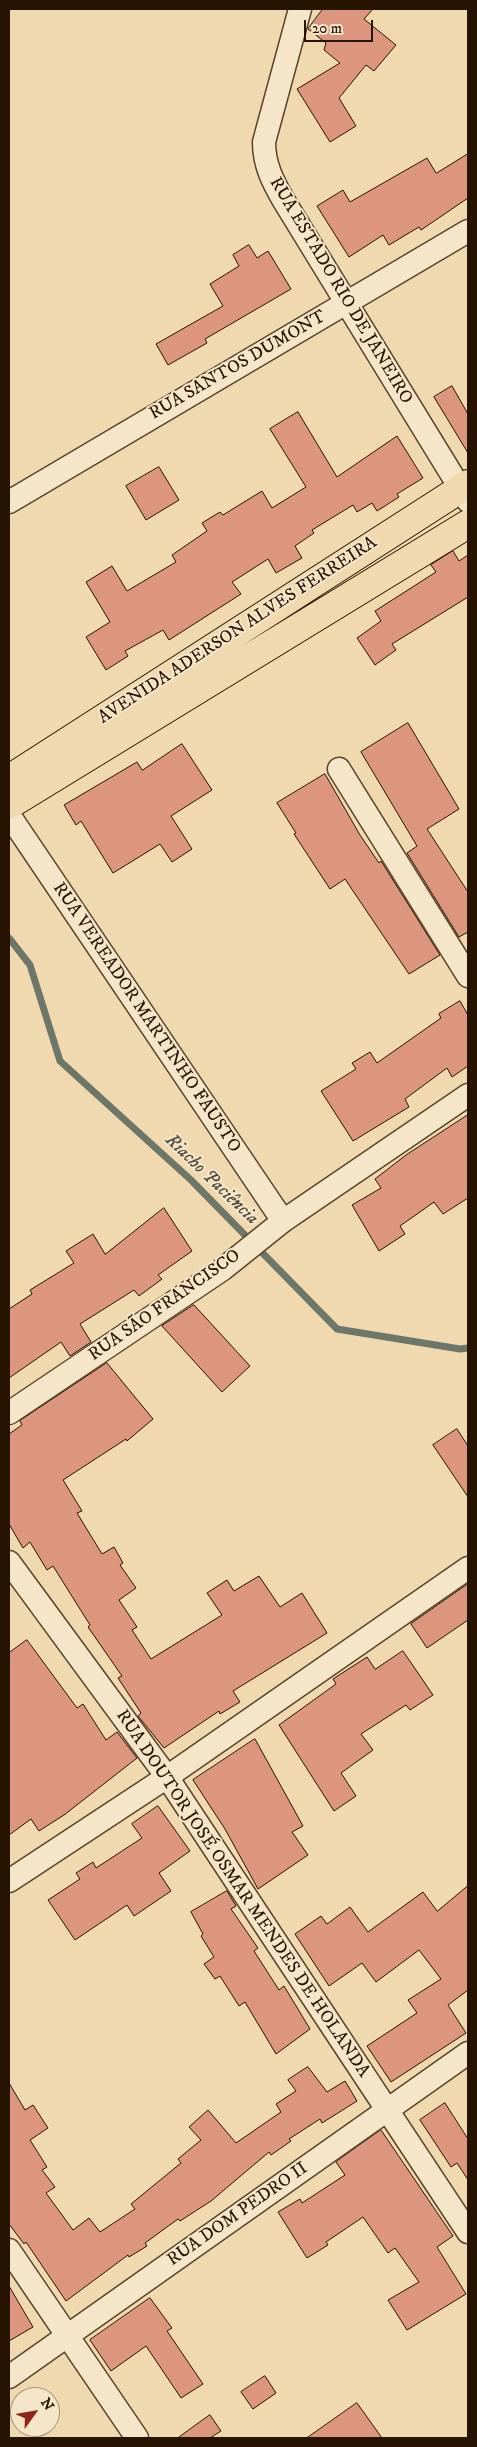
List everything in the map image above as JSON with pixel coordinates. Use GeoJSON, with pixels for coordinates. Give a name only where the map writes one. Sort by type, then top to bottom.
{"type":"FeatureCollection","features":[{"type":"Feature","properties":{"kind":"main road","name":"AVENIDA ADERSON ALVES FERREIRA"},"geometry":{"type":"LineString","coordinates":[[9,779],[465,491]]}},
{"type":"Feature","properties":{"kind":"main road","name":"AVENIDA ADERSON ALVES FERREIRA"},"geometry":{"type":"LineString","coordinates":[[9,805],[468,524]]}},
{"type":"Feature","properties":{"kind":"street","name":"RUA ESTADO RIO DE JANEIRO"},"geometry":{"type":"LineString","coordinates":[[300,9],[268,122],[264,142],[264,158],[275,186],[346,303],[465,491]]}},
{"type":"Feature","properties":{"kind":"street","name":"RUA SANTOS DUMONT"},"geometry":{"type":"LineString","coordinates":[[9,502],[468,231]]}},
{"type":"Feature","properties":{"kind":"street"},"geometry":{"type":"LineString","coordinates":[[338,769],[468,976]]}},
{"type":"Feature","properties":{"kind":"street","name":"RUA VEREADOR MARTINHO FAUSTO"},"geometry":{"type":"LineString","coordinates":[[9,815],[283,1221]]}},
{"type":"Feature","properties":{"kind":"street","name":"RUA SÃO FRANCISCO"},"geometry":{"type":"LineString","coordinates":[[9,1413],[223,1269],[283,1221],[468,1095]]}},
{"type":"Feature","properties":{"kind":"street","name":"RUA DOUTOR JOSÉ OSMAR MENDES DE HOLANDA"},"geometry":{"type":"LineString","coordinates":[[9,1562],[167,1777],[468,2232]]}},
{"type":"Feature","properties":{"kind":"street"},"geometry":{"type":"LineString","coordinates":[[9,1881],[167,1777],[468,1568]]}},
{"type":"Feature","properties":{"kind":"street","name":"RUA DOM PEDRO II"},"geometry":{"type":"LineString","coordinates":[[9,2378],[387,2108],[468,2053]]}},
{"type":"Feature","properties":{"kind":"street"},"geometry":{"type":"LineString","coordinates":[[9,2250],[138,2438]]}},
{"type":"Feature","properties":{"kind":"building"},"geometry":{"type":"Polygon","coordinates":[[[323,9],[373,9],[364,19],[396,45],[374,71],[366,65],[339,98],[356,126],[330,142],[297,89],[340,63],[324,50],[326,43],[308,29],[323,9]]]}},
{"type":"Feature","properties":{"kind":"building"},"geometry":{"type":"Polygon","coordinates":[[[468,154],[468,198],[421,230],[419,227],[389,245],[383,235],[349,257],[317,206],[343,190],[350,202],[427,158],[436,173],[468,154]]]}},
{"type":"Feature","properties":{"kind":"building"},"geometry":{"type":"Polygon","coordinates":[[[249,245],[257,258],[268,251],[291,289],[205,339],[207,343],[168,365],[156,344],[223,306],[210,284],[239,266],[233,255],[249,245]]]}},
{"type":"Feature","properties":{"kind":"building"},"geometry":{"type":"Polygon","coordinates":[[[452,386],[468,414],[468,453],[434,397],[452,386]]]}},
{"type":"Feature","properties":{"kind":"building"},"geometry":{"type":"Polygon","coordinates":[[[298,412],[337,477],[397,436],[423,478],[397,494],[399,497],[377,511],[372,503],[357,512],[353,505],[312,530],[314,533],[295,546],[302,558],[276,573],[268,559],[232,582],[241,594],[169,640],[163,630],[125,651],[128,656],[106,670],[86,637],[110,622],[86,582],[112,566],[127,591],[176,562],[172,555],[207,531],[202,523],[220,512],[223,515],[262,491],[272,508],[306,487],[270,429],[298,412]]]}},
{"type":"Feature","properties":{"kind":"building"},"geometry":{"type":"Polygon","coordinates":[[[159,467],[179,500],[146,520],[126,486],[159,467]]]}},
{"type":"Feature","properties":{"kind":"building"},"geometry":{"type":"Polygon","coordinates":[[[453,551],[459,561],[468,555],[468,597],[392,644],[396,650],[375,665],[357,638],[381,621],[375,611],[436,572],[431,565],[453,551]]]}},
{"type":"Feature","properties":{"kind":"building"},"geometry":{"type":"Polygon","coordinates":[[[408,723],[459,809],[427,829],[468,892],[468,932],[459,937],[407,853],[417,846],[361,752],[408,723]]]}},
{"type":"Feature","properties":{"kind":"building"},"geometry":{"type":"Polygon","coordinates":[[[182,744],[212,790],[171,816],[192,849],[172,862],[160,844],[113,873],[81,821],[76,825],[64,805],[137,762],[142,770],[182,744]]]}},
{"type":"Feature","properties":{"kind":"building"},"geometry":{"type":"Polygon","coordinates":[[[325,774],[360,835],[379,863],[381,861],[440,955],[409,974],[345,879],[330,889],[294,834],[296,833],[277,803],[325,774]]]}},
{"type":"Feature","properties":{"kind":"building"},"geometry":{"type":"Polygon","coordinates":[[[460,1001],[468,1015],[468,1066],[452,1077],[447,1068],[405,1099],[409,1107],[353,1141],[321,1091],[356,1069],[352,1063],[370,1052],[377,1063],[441,1018],[439,1014],[460,1001]]]}},
{"type":"Feature","properties":{"kind":"building"},"geometry":{"type":"Polygon","coordinates":[[[468,1115],[468,1198],[443,1214],[434,1202],[400,1226],[405,1234],[379,1251],[352,1205],[381,1188],[375,1179],[406,1155],[468,1115]]]}},
{"type":"Feature","properties":{"kind":"building"},"geometry":{"type":"Polygon","coordinates":[[[164,1208],[192,1251],[158,1275],[162,1279],[139,1296],[134,1290],[80,1324],[91,1342],[70,1356],[61,1342],[9,1378],[9,1309],[32,1294],[30,1290],[74,1263],[66,1251],[93,1234],[105,1254],[164,1208]]]}},
{"type":"Feature","properties":{"kind":"building"},"geometry":{"type":"Polygon","coordinates":[[[194,1305],[250,1366],[222,1392],[162,1326],[194,1305]]]}},
{"type":"Feature","properties":{"kind":"building"},"geometry":{"type":"Polygon","coordinates":[[[107,1363],[153,1419],[127,1441],[126,1439],[63,1480],[82,1511],[77,1513],[102,1554],[114,1547],[123,1563],[120,1565],[136,1588],[119,1600],[137,1627],[132,1630],[151,1659],[222,1615],[207,1593],[227,1580],[234,1591],[259,1576],[280,1607],[302,1593],[327,1633],[233,1691],[240,1702],[220,1714],[219,1711],[164,1748],[138,1716],[141,1713],[118,1678],[122,1676],[88,1627],[90,1625],[53,1566],[47,1570],[30,1542],[23,1548],[9,1524],[9,1434],[22,1425],[20,1421],[107,1363]]]}},
{"type":"Feature","properties":{"kind":"building"},"geometry":{"type":"Polygon","coordinates":[[[457,1429],[468,1446],[468,1497],[433,1445],[457,1429]]]}},
{"type":"Feature","properties":{"kind":"building"},"geometry":{"type":"Polygon","coordinates":[[[468,1584],[468,1620],[427,1648],[411,1624],[468,1584]]]}},
{"type":"Feature","properties":{"kind":"building"},"geometry":{"type":"Polygon","coordinates":[[[27,1640],[77,1708],[83,1704],[106,1740],[117,1732],[137,1758],[64,1815],[39,1831],[31,1819],[9,1835],[9,1653],[27,1640]]]}},
{"type":"Feature","properties":{"kind":"building"},"geometry":{"type":"Polygon","coordinates":[[[403,1651],[433,1695],[410,1710],[406,1705],[361,1734],[373,1750],[341,1773],[356,1796],[334,1811],[279,1725],[336,1684],[333,1679],[367,1657],[375,1669],[403,1651]]]}},
{"type":"Feature","properties":{"kind":"building"},"geometry":{"type":"Polygon","coordinates":[[[255,1739],[303,1826],[292,1832],[308,1855],[258,1889],[225,1829],[193,1780],[255,1739]]]}},
{"type":"Feature","properties":{"kind":"building"},"geometry":{"type":"Polygon","coordinates":[[[158,1806],[190,1851],[159,1873],[171,1891],[134,1916],[127,1905],[75,1940],[48,1900],[80,1879],[76,1873],[93,1862],[96,1868],[142,1838],[132,1824],[158,1806]]]}},
{"type":"Feature","properties":{"kind":"building"},"geometry":{"type":"Polygon","coordinates":[[[468,1886],[468,1990],[448,2005],[466,2033],[391,2082],[367,2046],[417,2013],[408,2000],[441,1979],[419,1950],[376,1982],[362,1963],[329,1986],[295,1934],[321,1916],[327,1924],[350,1907],[368,1932],[423,1892],[437,1911],[468,1886]]]}},
{"type":"Feature","properties":{"kind":"building"},"geometry":{"type":"Polygon","coordinates":[[[227,1891],[236,1906],[231,1909],[258,1948],[254,1951],[279,1990],[284,1986],[310,2029],[276,2054],[245,2002],[239,2006],[220,1976],[215,1979],[204,1964],[214,1957],[201,1936],[203,1934],[191,1912],[227,1891]]]}},
{"type":"Feature","properties":{"kind":"building"},"geometry":{"type":"Polygon","coordinates":[[[308,2067],[327,2092],[345,2081],[357,2101],[322,2123],[320,2119],[289,2139],[291,2141],[271,2155],[269,2152],[211,2201],[180,2221],[178,2219],[145,2243],[147,2246],[129,2257],[128,2255],[66,2301],[26,2242],[24,2244],[9,2224],[9,2083],[25,2110],[33,2105],[48,2128],[30,2140],[47,2167],[42,2170],[55,2187],[46,2193],[73,2230],[89,2218],[100,2232],[135,2209],[131,2204],[181,2163],[178,2159],[201,2140],[189,2127],[208,2110],[236,2143],[281,2112],[276,2104],[296,2091],[288,2080],[308,2067]]]}},
{"type":"Feature","properties":{"kind":"building"},"geometry":{"type":"Polygon","coordinates":[[[445,2103],[468,2139],[468,2180],[457,2163],[451,2167],[420,2120],[445,2103]]]}},
{"type":"Feature","properties":{"kind":"building"},"geometry":{"type":"Polygon","coordinates":[[[381,2130],[453,2236],[437,2247],[466,2294],[407,2330],[388,2300],[419,2282],[395,2248],[388,2253],[363,2217],[326,2242],[328,2245],[307,2258],[278,2212],[300,2199],[302,2203],[345,2175],[336,2162],[381,2130]]]}},
{"type":"Feature","properties":{"kind":"building"},"geometry":{"type":"Polygon","coordinates":[[[9,2286],[33,2327],[9,2341],[9,2286]]]}},
{"type":"Feature","properties":{"kind":"building"},"geometry":{"type":"Polygon","coordinates":[[[150,2298],[172,2328],[167,2331],[203,2384],[181,2398],[146,2346],[111,2371],[90,2340],[150,2298]]]}},
{"type":"Feature","properties":{"kind":"building"},"geometry":{"type":"Polygon","coordinates":[[[265,2376],[276,2393],[253,2409],[241,2392],[265,2376]]]}},
{"type":"Feature","properties":{"kind":"building"},"geometry":{"type":"Polygon","coordinates":[[[357,2403],[382,2438],[307,2438],[357,2403]]]}},
{"type":"Feature","properties":{"kind":"building"},"geometry":{"type":"Polygon","coordinates":[[[210,2415],[221,2431],[210,2438],[178,2438],[210,2415]]]}},
{"type":"Feature","properties":{"kind":"waterway","name":"Riacho Paciência"},"geometry":{"type":"LineString","coordinates":[[9,938],[30,965],[60,1061],[191,1180],[337,1329],[460,1349],[468,1348]]}}]}
